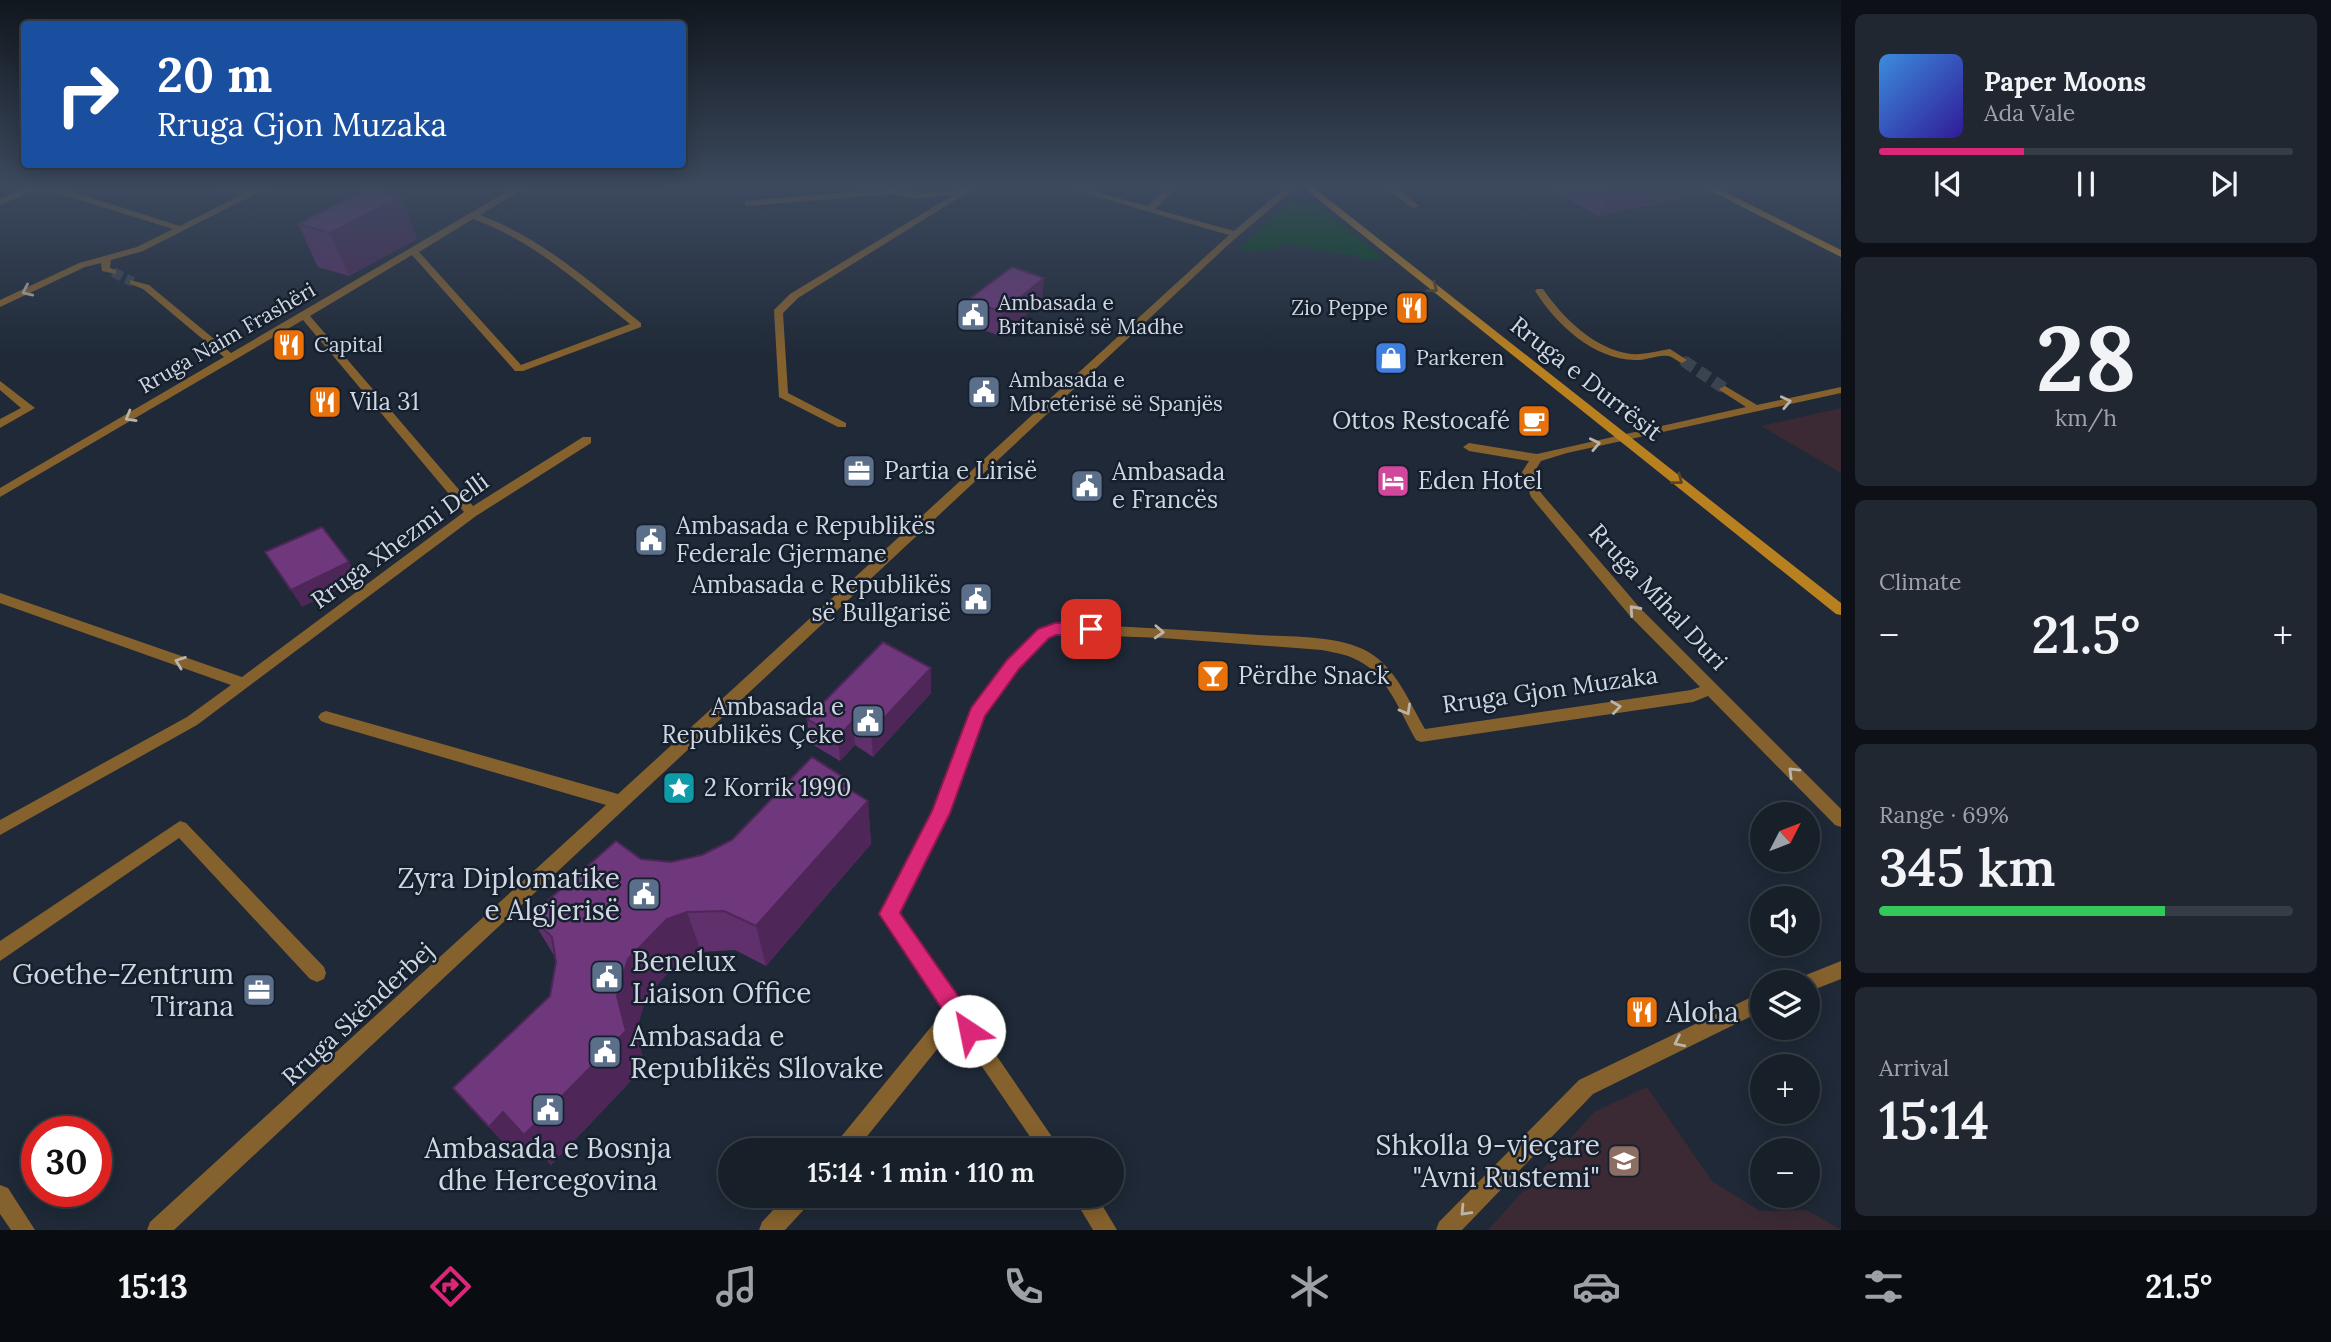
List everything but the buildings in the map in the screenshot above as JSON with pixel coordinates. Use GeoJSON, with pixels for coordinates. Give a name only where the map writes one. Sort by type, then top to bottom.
{"type":"FeatureCollection","features":[{"type":"Feature","properties":{"kind":"main road","name":"Rruga e Durrësit"},"geometry":{"type":"LineString","coordinates":[[1375,241],[1841,610]]}},
{"type":"Feature","properties":{"kind":"main road"},"geometry":{"type":"LineString","coordinates":[[1816,241],[1841,254]]}},
{"type":"Feature","properties":{"kind":"street"},"geometry":{"type":"LineString","coordinates":[[0,304],[73,269],[140,249],[156,241]]}},
{"type":"Feature","properties":{"kind":"street","name":"Rruga Naim Frashëri"},"geometry":{"type":"LineString","coordinates":[[0,493],[429,241]]}},
{"type":"Feature","properties":{"kind":"street"},"geometry":{"type":"LineString","coordinates":[[413,251],[519,369],[637,325],[530,241]]}},
{"type":"Feature","properties":{"kind":"street"},"geometry":{"type":"LineString","coordinates":[[842,425],[783,396],[778,312],[794,296],[883,241]]}},
{"type":"Feature","properties":{"kind":"street","name":"Rruga Skënderbej"},"geometry":{"type":"LineString","coordinates":[[158,1230],[1227,241]]}},
{"type":"Feature","properties":{"kind":"street"},"geometry":{"type":"LineString","coordinates":[[106,258],[105,269],[113,272]]}},
{"type":"Feature","properties":{"kind":"street"},"geometry":{"type":"LineString","coordinates":[[133,282],[146,287],[231,358]]}},
{"type":"Feature","properties":{"kind":"street"},"geometry":{"type":"LineString","coordinates":[[1540,291],[1559,317],[1599,345],[1630,357],[1670,352],[1682,360]]}},
{"type":"Feature","properties":{"kind":"street"},"geometry":{"type":"LineString","coordinates":[[304,315],[472,513]]}},
{"type":"Feature","properties":{"kind":"street"},"geometry":{"type":"LineString","coordinates":[[0,384],[29,408],[0,424]]}},
{"type":"Feature","properties":{"kind":"street"},"geometry":{"type":"LineString","coordinates":[[1725,388],[1755,409]]}},
{"type":"Feature","properties":{"kind":"street"},"geometry":{"type":"LineString","coordinates":[[1469,447],[1537,458],[1841,390]]}},
{"type":"Feature","properties":{"kind":"street","name":"Rruga Xhezmi Delli"},"geometry":{"type":"LineString","coordinates":[[0,828],[181,727],[244,684],[472,513],[587,440]]}},
{"type":"Feature","properties":{"kind":"street","name":"Rruga Mihal Duri"},"geometry":{"type":"LineString","coordinates":[[1537,458],[1528,472],[1535,494],[1635,612],[1841,820]]}},
{"type":"Feature","properties":{"kind":"street"},"geometry":{"type":"LineString","coordinates":[[0,598],[244,684]]}},
{"type":"Feature","properties":{"kind":"street","name":"Rruga Gjon Muzaka"},"geometry":{"type":"LineString","coordinates":[[1043,1138],[889,914],[941,813],[977,713],[1013,665],[1044,634],[1055,629],[1162,632],[1322,645],[1349,650],[1367,658],[1385,674],[1421,736],[1693,696],[1711,688]]}},
{"type":"Feature","properties":{"kind":"street"},"geometry":{"type":"LineString","coordinates":[[326,717],[621,802]]}},
{"type":"Feature","properties":{"kind":"street"},"geometry":{"type":"LineString","coordinates":[[0,952],[180,828],[317,973]]}},
{"type":"Feature","properties":{"kind":"street"},"geometry":{"type":"LineString","coordinates":[[1820,978],[1841,970]]}},
{"type":"Feature","properties":{"kind":"street"},"geometry":{"type":"LineString","coordinates":[[1447,1230],[1586,1087],[1750,1007]]}},
{"type":"Feature","properties":{"kind":"street"},"geometry":{"type":"LineString","coordinates":[[853,1138],[956,1011]]}},
{"type":"Feature","properties":{"kind":"street"},"geometry":{"type":"LineString","coordinates":[[0,1196],[24,1230]]}},
{"type":"Feature","properties":{"kind":"street"},"geometry":{"type":"LineString","coordinates":[[770,1230],[790,1208]]}},
{"type":"Feature","properties":{"kind":"street"},"geometry":{"type":"LineString","coordinates":[[1092,1208],[1106,1230]]}},
{"type":"Feature","properties":{"kind":"shaded area"},"geometry":{"type":"Polygon","coordinates":[[[1841,408],[1841,473],[1761,426],[1841,408]]]}},
{"type":"Feature","properties":{"kind":"shaded area","name":"Shkolla 9-vjeçare \"Avni Rustemi\""},"geometry":{"type":"Polygon","coordinates":[[[1647,1087],[1712,1181],[1750,1205],[1750,1208],[1760,1211],[1807,1210],[1841,1230],[1488,1230],[1594,1112],[1647,1087]]]}},
{"type":"Feature","properties":{"kind":"green space"},"geometry":{"type":"Polygon","coordinates":[[[1247,241],[1362,241],[1385,260],[1359,260],[1357,256],[1279,243],[1278,248],[1251,252],[1240,248],[1247,241]]]}},
{"type":"Feature","properties":{"kind":"tunnel"},"geometry":{"type":"LineString","coordinates":[[113,272],[133,282]]}},
{"type":"Feature","properties":{"kind":"tunnel"},"geometry":{"type":"LineString","coordinates":[[1682,360],[1686,363]]}},
{"type":"Feature","properties":{"kind":"tunnel"},"geometry":{"type":"LineString","coordinates":[[1686,363],[1725,389]]}},
{"type":"Feature","properties":{"kind":"place","name":"Zio Peppe"},"geometry":{"type":"Point","coordinates":[1412,308]}},
{"type":"Feature","properties":{"kind":"place","name":"Ambasada e Britanisë së Madhe"},"geometry":{"type":"Point","coordinates":[973,315]}},
{"type":"Feature","properties":{"kind":"place","name":"Capital"},"geometry":{"type":"Point","coordinates":[289,345]}},
{"type":"Feature","properties":{"kind":"place","name":"Parkeren"},"geometry":{"type":"Point","coordinates":[1391,358]}},
{"type":"Feature","properties":{"kind":"place","name":"Ambasada e Mbretërisë së Spanjës"},"geometry":{"type":"Point","coordinates":[984,392]}},
{"type":"Feature","properties":{"kind":"place","name":"Vila 31"},"geometry":{"type":"Point","coordinates":[325,402]}},
{"type":"Feature","properties":{"kind":"place","name":"Ottos Restocafé"},"geometry":{"type":"Point","coordinates":[1534,421]}},
{"type":"Feature","properties":{"kind":"place","name":"Partia e Lirisë"},"geometry":{"type":"Point","coordinates":[859,471]}},
{"type":"Feature","properties":{"kind":"place","name":"Eden Hotel"},"geometry":{"type":"Point","coordinates":[1393,481]}},
{"type":"Feature","properties":{"kind":"place","name":"Ambasada e Francës"},"geometry":{"type":"Point","coordinates":[1087,486]}},
{"type":"Feature","properties":{"kind":"place","name":"Ambasada e Republikës Federale Gjermane"},"geometry":{"type":"Point","coordinates":[651,540]}},
{"type":"Feature","properties":{"kind":"place","name":"Ambasada e Republikës së Bullgarisë"},"geometry":{"type":"Point","coordinates":[976,599]}},
{"type":"Feature","properties":{"kind":"place","name":"Përdhe Snack"},"geometry":{"type":"Point","coordinates":[1213,676]}},
{"type":"Feature","properties":{"kind":"place","name":"Ambasada e Republikës Çeke"},"geometry":{"type":"Point","coordinates":[868,721]}},
{"type":"Feature","properties":{"kind":"place","name":"2 Korrik 1990"},"geometry":{"type":"Point","coordinates":[679,788]}},
{"type":"Feature","properties":{"kind":"place","name":"Zyra Diplomatike e Algjerisë"},"geometry":{"type":"Point","coordinates":[644,894]}},
{"type":"Feature","properties":{"kind":"place","name":"Benelux Liaison Office"},"geometry":{"type":"Point","coordinates":[607,977]}},
{"type":"Feature","properties":{"kind":"place","name":"Goethe-Zentrum Tirana"},"geometry":{"type":"Point","coordinates":[259,990]}},
{"type":"Feature","properties":{"kind":"place","name":"Aloha"},"geometry":{"type":"Point","coordinates":[1642,1012]}},
{"type":"Feature","properties":{"kind":"place","name":"Ambasada e Republikës Sllovake"},"geometry":{"type":"Point","coordinates":[605,1052]}},
{"type":"Feature","properties":{"kind":"place","name":"Ambasada e Bosnja dhe Hercegovina"},"geometry":{"type":"Point","coordinates":[548,1110]}},
{"type":"Feature","properties":{"kind":"place","name":"Shkolla 9-vjeçare \"Avni Rustemi\""},"geometry":{"type":"Point","coordinates":[1624,1161]}},
{"type":"Feature","properties":{"kind":"route"},"geometry":{"type":"LineString","coordinates":[[969,1031],[889,914],[941,813],[977,713],[1013,665],[1044,634],[1055,629],[1091,629]]}}]}
